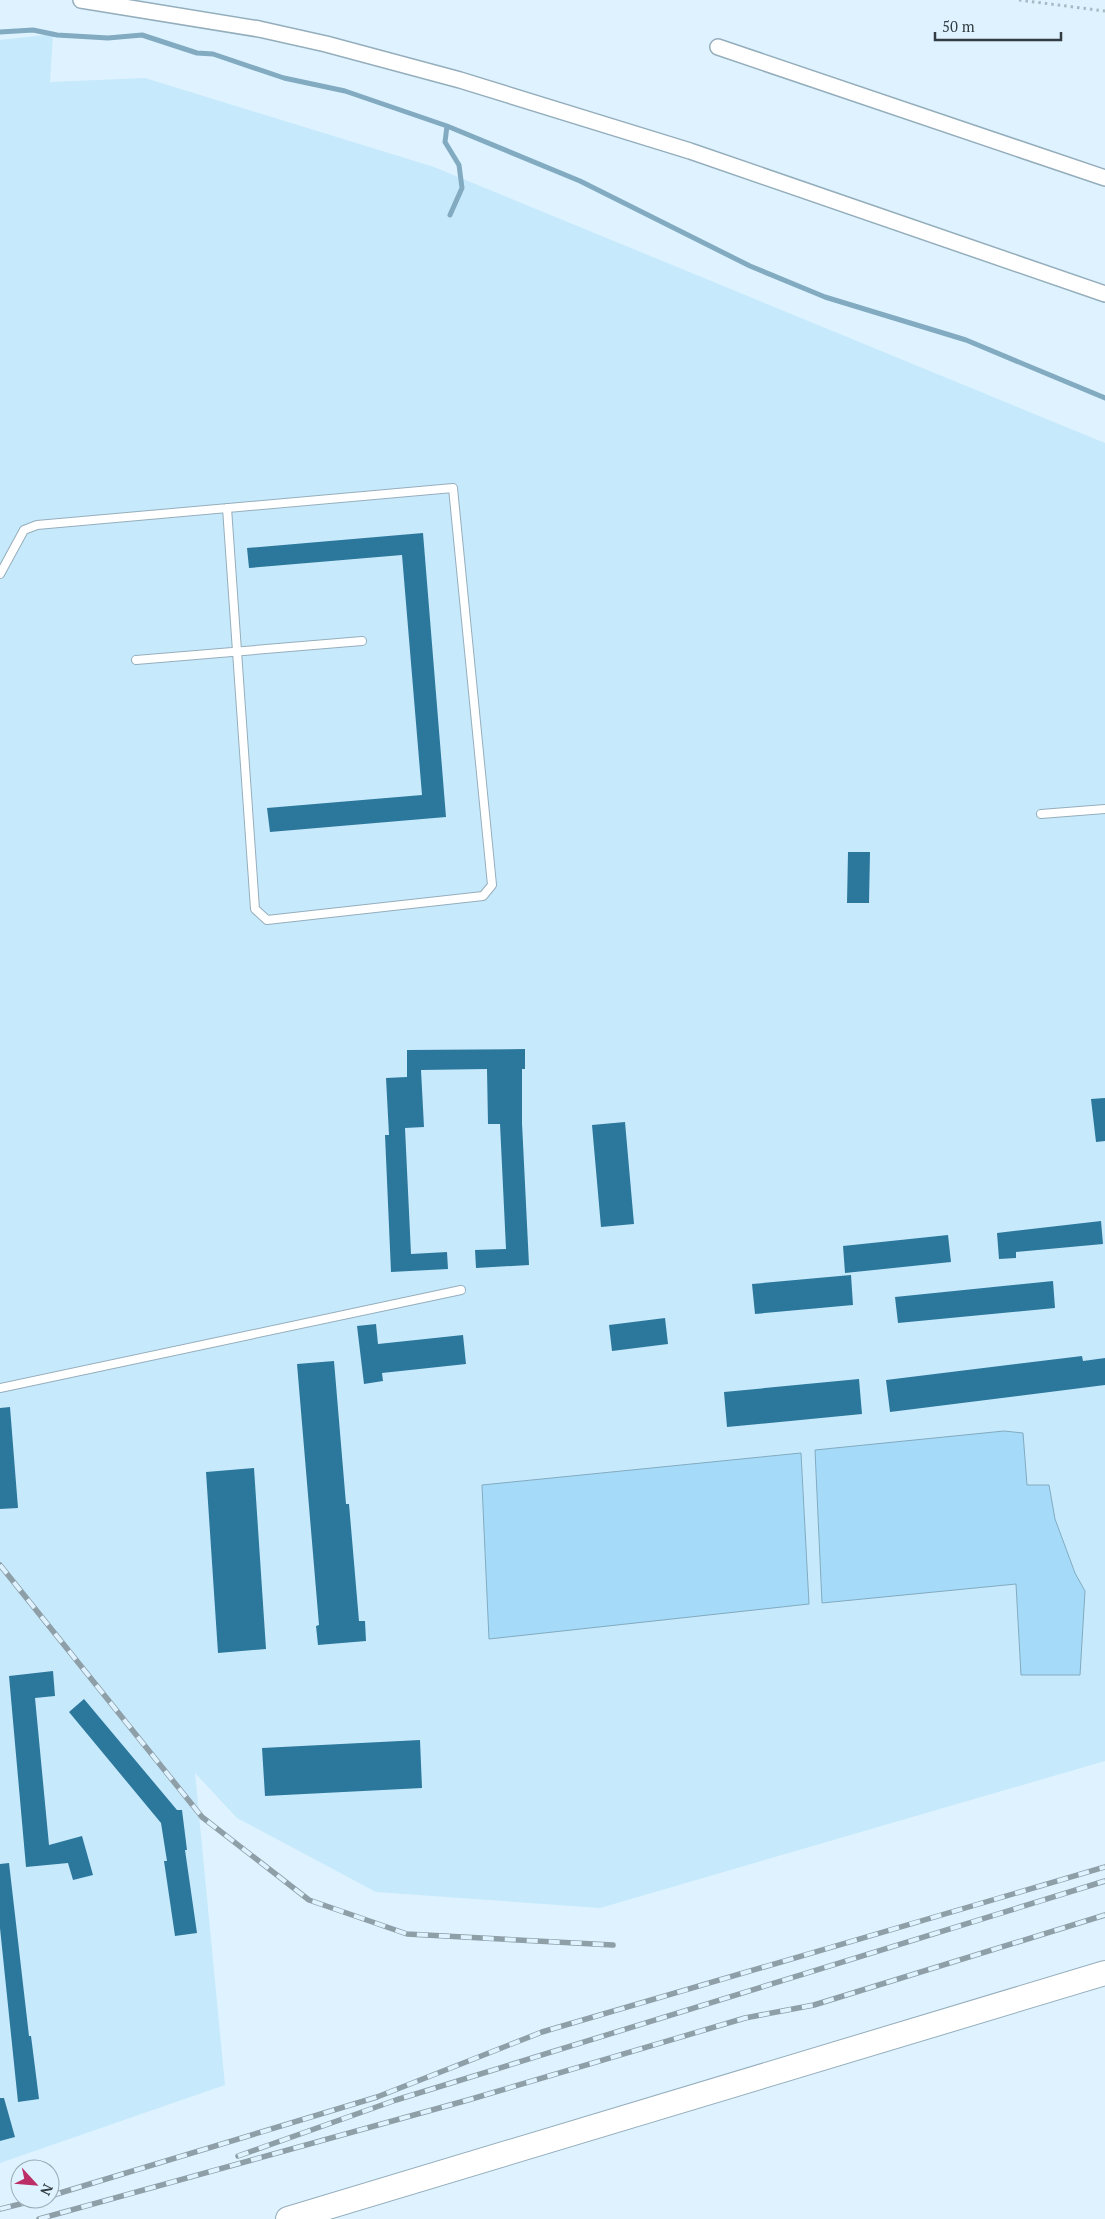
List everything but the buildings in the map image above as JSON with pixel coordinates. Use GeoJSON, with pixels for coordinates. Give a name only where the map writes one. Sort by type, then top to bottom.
{"type":"FeatureCollection","features":[{"type":"Feature","properties":{"kind":"main road"},"geometry":{"type":"LineString","coordinates":[[288,2219],[1105,1973]]}},
{"type":"Feature","properties":{"kind":"street"},"geometry":{"type":"LineString","coordinates":[[82,0],[259,29],[326,44],[460,80],[690,151],[1105,294]]}},
{"type":"Feature","properties":{"kind":"street"},"geometry":{"type":"LineString","coordinates":[[718,47],[1105,178]]}},
{"type":"Feature","properties":{"kind":"lane"},"geometry":{"type":"LineString","coordinates":[[0,574],[24,530],[37,525],[227,508],[453,488],[492,885],[482,896],[267,920],[255,909],[227,508]]}},
{"type":"Feature","properties":{"kind":"lane"},"geometry":{"type":"LineString","coordinates":[[136,660],[362,641]]}},
{"type":"Feature","properties":{"kind":"lane"},"geometry":{"type":"LineString","coordinates":[[1041,814],[1105,809]]}},
{"type":"Feature","properties":{"kind":"lane"},"geometry":{"type":"LineString","coordinates":[[0,1388],[461,1290]]}},
{"type":"Feature","properties":{"kind":"path"},"geometry":{"type":"LineString","coordinates":[[1019,0],[1105,11]]}},
{"type":"Feature","properties":{"kind":"shaded area"},"geometry":{"type":"Polygon","coordinates":[[[53,34],[50,82],[145,78],[434,167],[1105,443],[1105,1761],[600,1908],[376,1892],[237,1818],[195,1773],[225,2085],[0,2163],[0,40],[53,34]]]}},
{"type":"Feature","properties":{"kind":"shaded area"},"geometry":{"type":"Polygon","coordinates":[[[1004,1431],[1023,1433],[1027,1485],[1049,1485],[1055,1519],[1075,1573],[1085,1591],[1080,1675],[1021,1675],[1016,1584],[822,1603],[815,1450],[1004,1431]]]}},
{"type":"Feature","properties":{"kind":"shaded area"},"geometry":{"type":"Polygon","coordinates":[[[801,1453],[809,1604],[489,1639],[482,1485],[801,1453]]]}},
{"type":"Feature","properties":{"kind":"waterway"},"geometry":{"type":"LineString","coordinates":[[0,32],[33,30],[57,35],[108,38],[142,35],[197,53],[213,54],[284,78],[345,91],[447,126],[580,181],[750,266],[825,297],[966,340],[1105,398]]}},
{"type":"Feature","properties":{"kind":"waterway"},"geometry":{"type":"LineString","coordinates":[[447,126],[445,142],[459,165],[462,188],[450,215]]}},
{"type":"Feature","properties":{"kind":"railway"},"geometry":{"type":"LineString","coordinates":[[0,1565],[202,1817],[309,1900],[407,1934],[613,1945]]}},
{"type":"Feature","properties":{"kind":"railway"},"geometry":{"type":"LineString","coordinates":[[60,2193],[377,2097],[542,2032],[1105,1867]]}},
{"type":"Feature","properties":{"kind":"railway"},"geometry":{"type":"LineString","coordinates":[[238,2156],[396,2100],[1105,1881]]}},
{"type":"Feature","properties":{"kind":"railway"},"geometry":{"type":"LineString","coordinates":[[39,2219],[468,2100],[745,2018],[814,2005],[1105,1915]]}},
{"type":"Feature","properties":{"kind":"railway"},"geometry":{"type":"LineString","coordinates":[[0,2209],[10,2206]]}}]}
